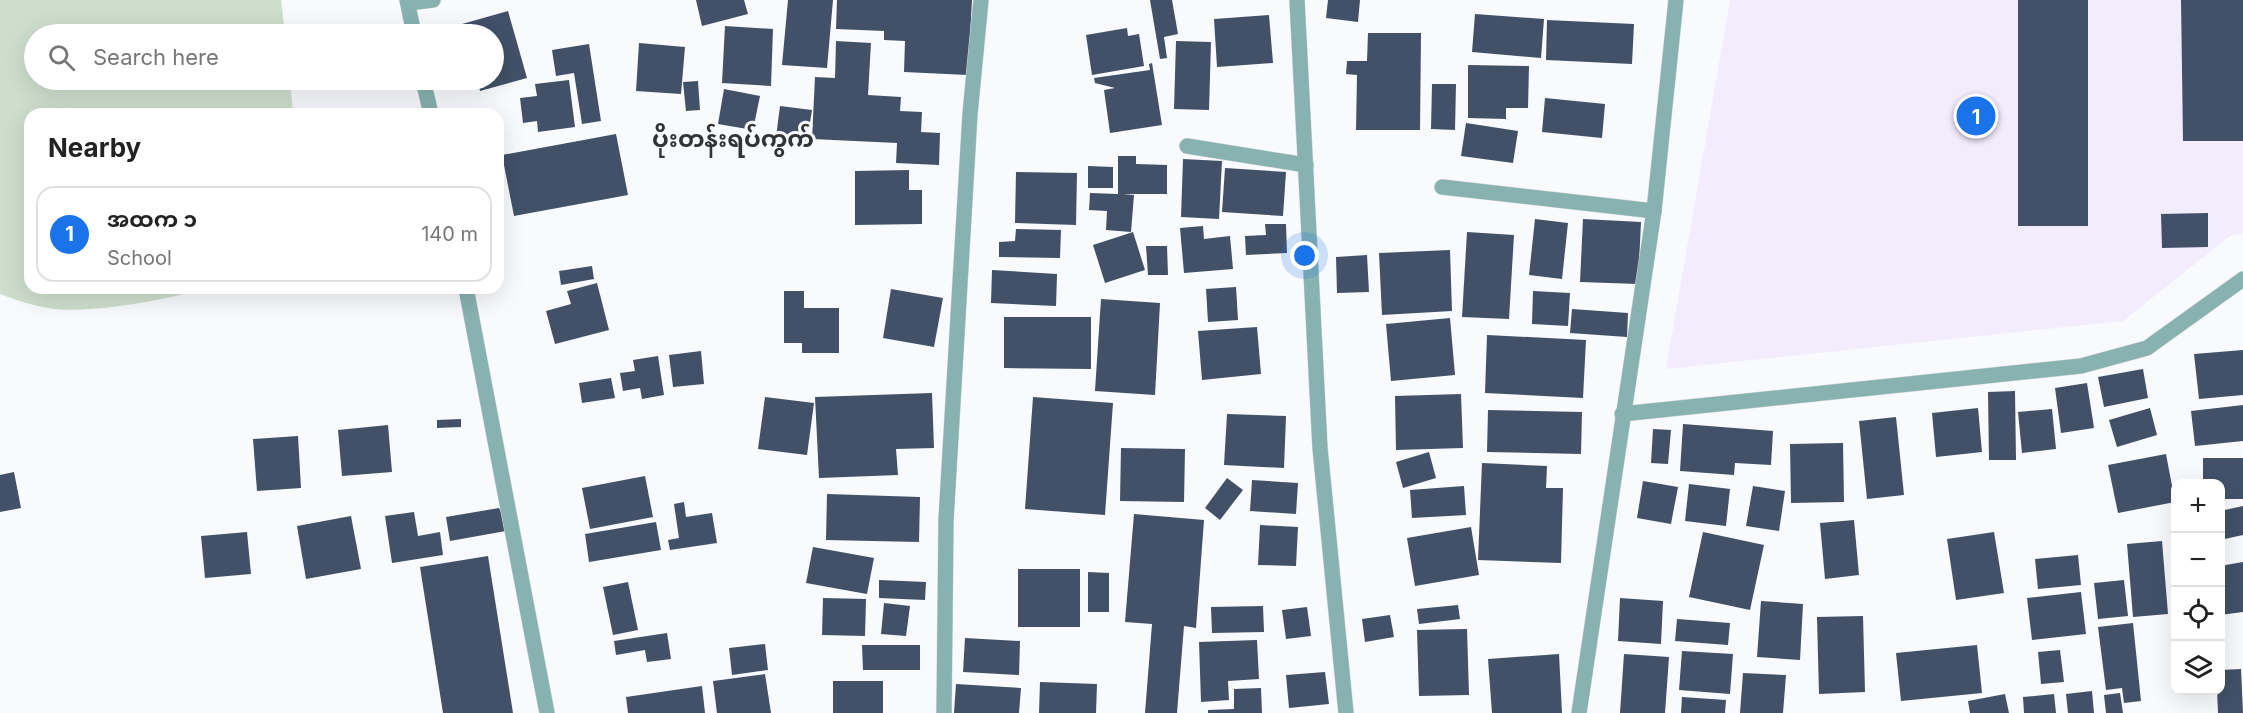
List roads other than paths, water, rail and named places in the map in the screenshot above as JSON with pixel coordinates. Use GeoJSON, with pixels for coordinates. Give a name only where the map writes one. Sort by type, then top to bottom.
{"type":"FeatureCollection","features":[{"type":"Feature","properties":{"kind":"street"},"geometry":{"type":"LineString","coordinates":[[412,24],[407,2],[433,0]]}},
{"type":"Feature","properties":{"kind":"street"},"geometry":{"type":"LineString","coordinates":[[944,713],[946,520],[970,114],[981,0]]}},
{"type":"Feature","properties":{"kind":"street"},"geometry":{"type":"LineString","coordinates":[[1297,0],[1320,448],[1347,713]]}},
{"type":"Feature","properties":{"kind":"street"},"geometry":{"type":"LineString","coordinates":[[1579,713],[1654,212],[1676,0]]}},
{"type":"Feature","properties":{"kind":"street"},"geometry":{"type":"LineString","coordinates":[[425,90],[429,108]]}},
{"type":"Feature","properties":{"kind":"street"},"geometry":{"type":"LineString","coordinates":[[1187,146],[1306,165]]}},
{"type":"Feature","properties":{"kind":"street"},"geometry":{"type":"LineString","coordinates":[[1442,187],[1654,212]]}},
{"type":"Feature","properties":{"kind":"street"},"geometry":{"type":"LineString","coordinates":[[1622,414],[2081,366],[2147,348],[2243,279]]}},
{"type":"Feature","properties":{"kind":"street"},"geometry":{"type":"LineString","coordinates":[[467,294],[547,713]]}},
{"type":"Feature","properties":{"kind":"place","name":"အထက ၁"},"geometry":{"type":"Point","coordinates":[1976,116]}},
{"type":"Feature","properties":{"kind":"district","name":"ပိုးတန်းရပ်ကွက်"},"geometry":{"type":"Point","coordinates":[733,139]}}]}
